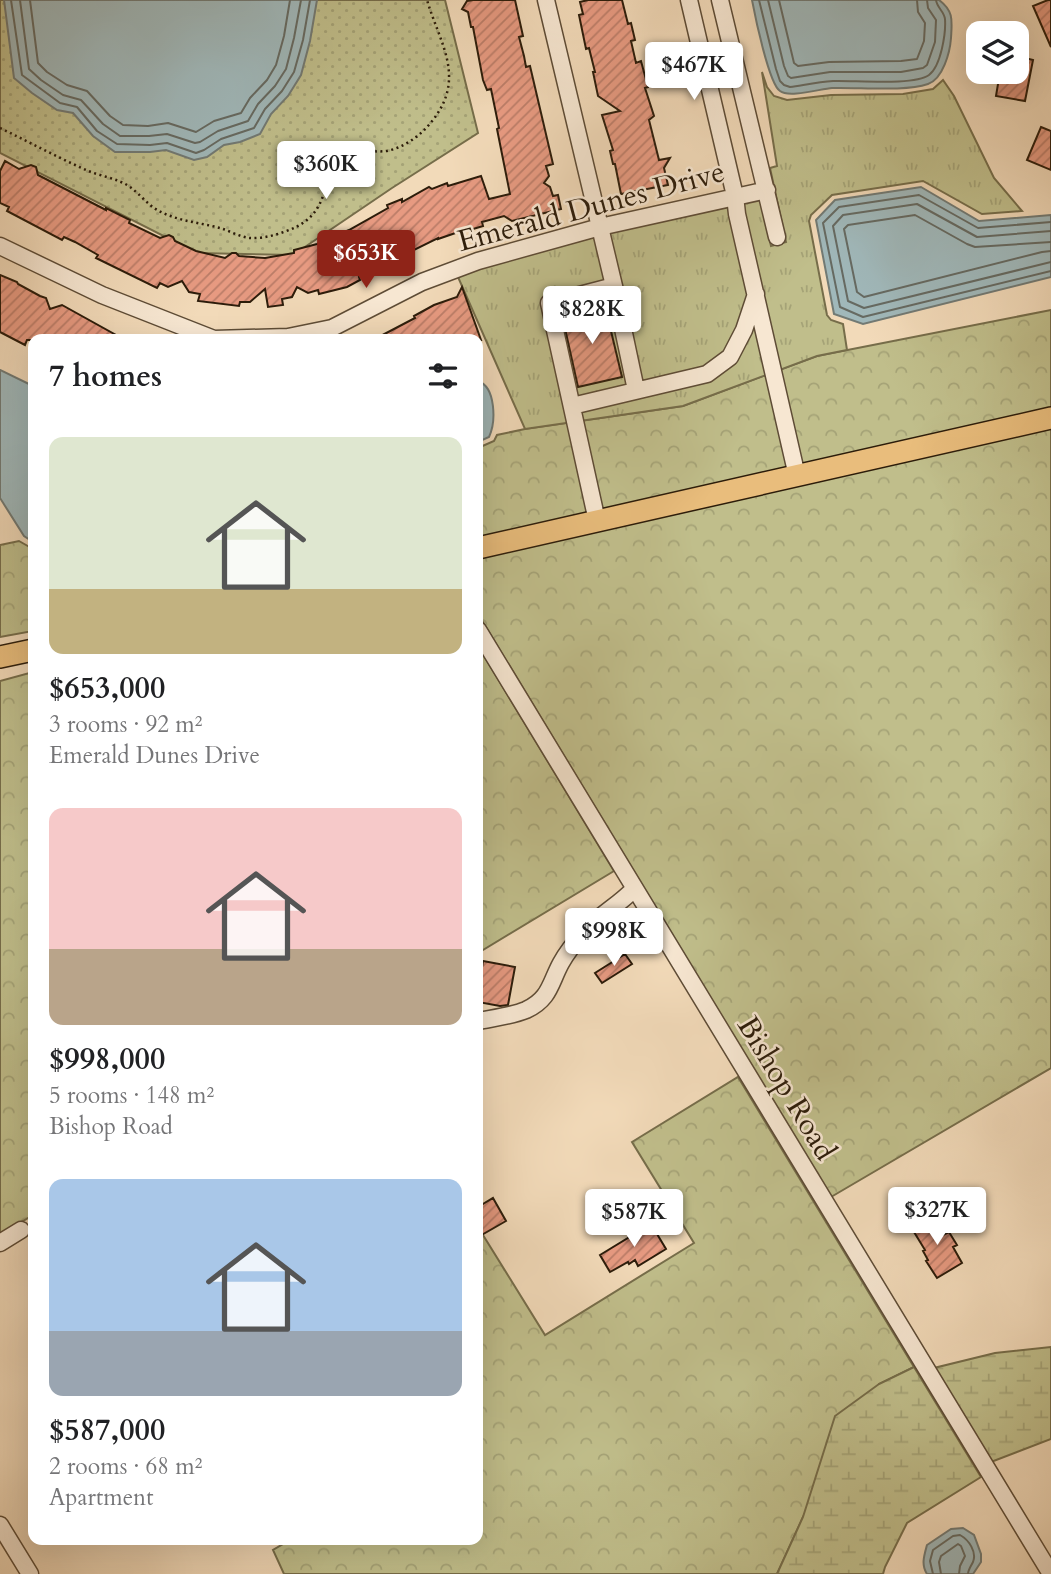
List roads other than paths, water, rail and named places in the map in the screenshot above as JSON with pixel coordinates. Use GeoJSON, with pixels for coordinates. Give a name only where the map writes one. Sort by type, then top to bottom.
{"type":"FeatureCollection","features":[{"type":"Feature","properties":{"kind":"main road"},"geometry":{"type":"LineString","coordinates":[[483,547],[1051,418]]}},
{"type":"Feature","properties":{"kind":"main road"},"geometry":{"type":"LineString","coordinates":[[0,657],[28,651]]}},
{"type":"Feature","properties":{"kind":"street"},"geometry":{"type":"LineString","coordinates":[[546,0],[636,390]]}},
{"type":"Feature","properties":{"kind":"street"},"geometry":{"type":"LineString","coordinates":[[689,0],[797,476]]}},
{"type":"Feature","properties":{"kind":"street"},"geometry":{"type":"LineString","coordinates":[[720,0],[777,237]]}},
{"type":"Feature","properties":{"kind":"street","name":"Emerald Dunes Drive"},"geometry":{"type":"LineString","coordinates":[[303,334],[332,328],[422,282],[478,261],[600,227],[767,190]]}},
{"type":"Feature","properties":{"kind":"street","name":"Emerald Dunes Drive"},"geometry":{"type":"LineString","coordinates":[[0,246],[102,295],[201,334]]}},
{"type":"Feature","properties":{"kind":"street"},"geometry":{"type":"LineString","coordinates":[[597,521],[549,303],[614,286]]}},
{"type":"Feature","properties":{"kind":"street"},"geometry":{"type":"LineString","coordinates":[[572,406],[707,374],[730,357],[744,330],[756,294]]}},
{"type":"Feature","properties":{"kind":"street","name":"Bishop Road"},"geometry":{"type":"LineString","coordinates":[[483,638],[1051,1574]]}},
{"type":"Feature","properties":{"kind":"street"},"geometry":{"type":"LineString","coordinates":[[483,1020],[524,1011],[536,1004],[547,994],[562,962],[584,933],[599,917],[634,889]]}},
{"type":"Feature","properties":{"kind":"street"},"geometry":{"type":"LineString","coordinates":[[0,1243],[20,1230]]}},
{"type":"Feature","properties":{"kind":"street"},"geometry":{"type":"LineString","coordinates":[[0,1525],[30,1574]]}},
{"type":"Feature","properties":{"kind":"water"},"geometry":{"type":"Polygon","coordinates":[[[4,0],[317,0],[301,75],[288,96],[271,114],[260,134],[224,145],[207,157],[194,160],[166,150],[115,152],[93,136],[73,113],[57,110],[14,78],[4,0]]]}},
{"type":"Feature","properties":{"kind":"water"},"geometry":{"type":"Polygon","coordinates":[[[752,0],[939,0],[951,17],[947,57],[938,77],[928,84],[894,89],[832,88],[784,93],[776,86],[771,76],[752,0]]]}},
{"type":"Feature","properties":{"kind":"water"},"geometry":{"type":"Polygon","coordinates":[[[921,187],[979,221],[1051,215],[1051,277],[863,324],[834,314],[816,220],[835,200],[921,187]]]}},
{"type":"Feature","properties":{"kind":"water"},"geometry":{"type":"Polygon","coordinates":[[[0,370],[28,384],[28,539],[0,498],[0,370]]]}},
{"type":"Feature","properties":{"kind":"water"},"geometry":{"type":"Polygon","coordinates":[[[483,384],[488,390],[493,406],[493,423],[489,437],[483,440],[483,384]]]}},
{"type":"Feature","properties":{"kind":"water"},"geometry":{"type":"Polygon","coordinates":[[[963,1528],[974,1535],[981,1554],[981,1562],[973,1574],[927,1574],[924,1557],[927,1545],[951,1529],[963,1528]]]}}]}
